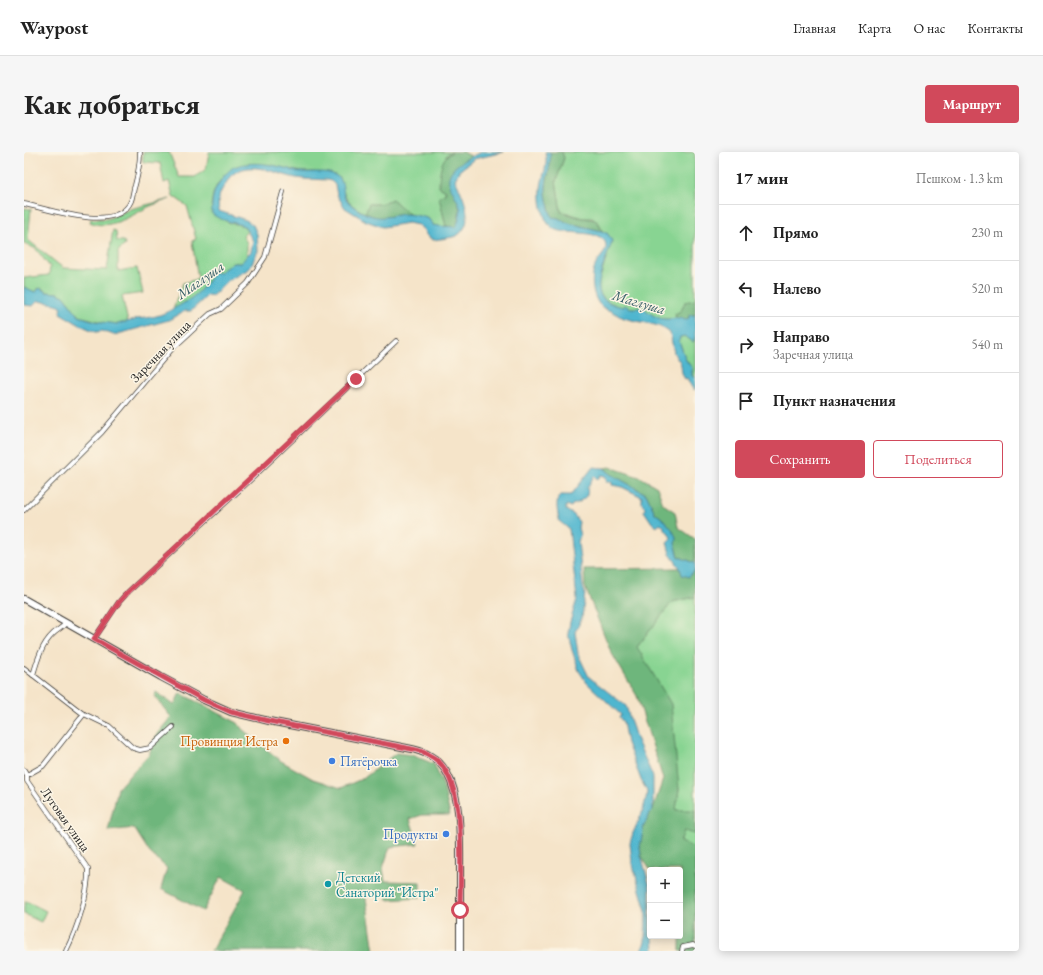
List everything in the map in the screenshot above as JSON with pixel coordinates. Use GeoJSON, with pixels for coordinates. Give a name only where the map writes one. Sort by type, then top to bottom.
{"type":"FeatureCollection","features":[{"type":"Feature","properties":{"kind":"main road"},"geometry":{"type":"LineString","coordinates":[[24,599],[198,696],[231,712],[269,721],[407,748],[426,753],[433,757],[447,772],[452,783],[460,824],[460,951]]}},
{"type":"Feature","properties":{"kind":"street"},"geometry":{"type":"LineString","coordinates":[[24,204],[85,218],[108,217],[121,212],[131,202],[138,176],[140,152]]}},
{"type":"Feature","properties":{"kind":"street","name":"Заречная улица"},"geometry":{"type":"LineString","coordinates":[[24,510],[102,432],[171,350],[210,314],[220,309],[248,283],[265,257],[283,192]]}},
{"type":"Feature","properties":{"kind":"street"},"geometry":{"type":"LineString","coordinates":[[94,639],[119,602],[128,592],[234,495],[396,341]]}},
{"type":"Feature","properties":{"kind":"street"},"geometry":{"type":"LineString","coordinates":[[33,675],[36,661],[52,634],[66,623]]}},
{"type":"Feature","properties":{"kind":"street"},"geometry":{"type":"LineString","coordinates":[[24,668],[84,714],[109,726],[133,748],[140,750],[150,748],[173,727]]}},
{"type":"Feature","properties":{"kind":"street"},"geometry":{"type":"LineString","coordinates":[[27,775],[43,766],[84,714]]}},
{"type":"Feature","properties":{"kind":"street","name":"Луговая улица"},"geometry":{"type":"LineString","coordinates":[[24,770],[27,775],[27,781],[88,869],[88,881],[83,904],[66,951]]}},
{"type":"Feature","properties":{"kind":"street"},"geometry":{"type":"LineString","coordinates":[[682,951],[683,948],[693,945],[695,946]]}},
{"type":"Feature","properties":{"kind":"green space"},"geometry":{"type":"Polygon","coordinates":[[[143,152],[169,152],[179,177],[195,177],[206,169],[209,152],[452,152],[446,155],[445,194],[439,197],[446,226],[442,227],[433,225],[429,219],[409,214],[392,199],[381,204],[369,204],[365,213],[356,208],[347,200],[340,178],[314,172],[301,172],[270,165],[249,164],[225,174],[217,185],[213,194],[211,206],[227,222],[244,226],[247,231],[243,236],[247,243],[247,258],[241,263],[233,263],[218,273],[214,272],[197,295],[172,311],[183,283],[198,279],[192,241],[196,239],[187,206],[173,196],[169,181],[164,183],[160,163],[143,162],[143,152]]]}},
{"type":"Feature","properties":{"kind":"green space"},"geometry":{"type":"Polygon","coordinates":[[[452,152],[463,152],[471,156],[455,167],[449,182],[457,197],[460,210],[457,227],[446,226],[439,197],[445,194],[446,191],[439,187],[441,167],[445,158],[452,152]]]}},
{"type":"Feature","properties":{"kind":"green space"},"geometry":{"type":"Polygon","coordinates":[[[550,152],[562,152],[564,158],[556,181],[561,212],[595,220],[599,224],[602,231],[568,223],[558,218],[552,218],[546,190],[550,152]]]}},
{"type":"Feature","properties":{"kind":"green space"},"geometry":{"type":"Polygon","coordinates":[[[562,152],[695,152],[695,300],[675,314],[676,318],[659,318],[644,308],[631,308],[625,306],[625,308],[613,304],[600,294],[599,282],[608,254],[608,234],[602,231],[599,223],[592,218],[582,218],[561,212],[556,181],[564,158],[562,152]]]}},
{"type":"Feature","properties":{"kind":"green space"},"geometry":{"type":"Polygon","coordinates":[[[170,199],[112,224],[104,225],[90,222],[91,219],[108,219],[130,209],[170,199]]]}},
{"type":"Feature","properties":{"kind":"green space"},"geometry":{"type":"Polygon","coordinates":[[[392,199],[409,214],[378,218],[365,213],[369,204],[381,204],[392,199]]]}},
{"type":"Feature","properties":{"kind":"green space"},"geometry":{"type":"Polygon","coordinates":[[[24,208],[31,209],[28,240],[63,268],[107,270],[113,230],[116,231],[117,241],[124,241],[125,245],[118,251],[118,271],[137,268],[143,293],[122,296],[128,322],[117,324],[106,323],[79,316],[64,296],[57,293],[46,292],[43,289],[37,289],[35,292],[24,287],[24,278],[49,275],[50,267],[36,249],[24,243],[24,208]]]}},
{"type":"Feature","properties":{"kind":"green space"},"geometry":{"type":"Polygon","coordinates":[[[695,300],[695,315],[689,315],[689,318],[684,320],[677,319],[675,314],[681,311],[685,302],[695,300]]]}},
{"type":"Feature","properties":{"kind":"green space"},"geometry":{"type":"Polygon","coordinates":[[[686,336],[693,342],[695,337],[695,378],[692,376],[692,368],[686,360],[679,341],[680,337],[686,336]]]}},
{"type":"Feature","properties":{"kind":"green space"},"geometry":{"type":"Polygon","coordinates":[[[610,467],[642,478],[657,487],[663,504],[675,512],[678,527],[695,539],[695,563],[679,557],[675,543],[663,519],[655,513],[646,494],[612,475],[604,468],[610,467]]]}},
{"type":"Feature","properties":{"kind":"green space"},"geometry":{"type":"Polygon","coordinates":[[[680,568],[689,577],[695,570],[695,597],[672,602],[637,647],[671,704],[679,789],[676,810],[695,810],[695,834],[684,831],[680,842],[695,848],[695,951],[680,951],[680,939],[683,939],[683,867],[648,867],[641,855],[640,846],[644,825],[653,809],[663,779],[637,696],[611,652],[585,587],[584,569],[680,568]]]}},
{"type":"Feature","properties":{"kind":"green space"},"geometry":{"type":"Polygon","coordinates":[[[695,597],[695,951],[683,886],[683,867],[677,867],[668,859],[679,789],[637,647],[672,602],[695,597]]]}},
{"type":"Feature","properties":{"kind":"green space"},"geometry":{"type":"Polygon","coordinates":[[[156,692],[174,705],[180,693],[238,723],[242,729],[281,761],[313,779],[341,788],[364,778],[396,753],[412,755],[434,764],[443,785],[450,815],[422,815],[410,819],[418,844],[390,847],[383,868],[385,881],[420,882],[420,898],[387,900],[386,892],[365,892],[374,951],[211,951],[245,890],[221,877],[203,911],[161,889],[167,868],[150,853],[134,828],[108,831],[118,788],[149,754],[157,734],[171,717],[154,696],[156,692]]]}},
{"type":"Feature","properties":{"kind":"green space"},"geometry":{"type":"Polygon","coordinates":[[[26,901],[46,911],[41,922],[24,914],[24,906],[26,901]]]}},
{"type":"Feature","properties":{"kind":"water"},"geometry":{"type":"Polygon","coordinates":[[[482,152],[504,152],[474,159],[459,171],[455,180],[464,201],[467,216],[463,230],[456,236],[433,240],[427,236],[423,229],[418,225],[408,223],[383,227],[366,221],[345,208],[337,195],[335,185],[331,181],[300,179],[263,169],[247,168],[239,170],[229,178],[220,194],[218,207],[219,211],[246,220],[253,225],[257,234],[258,251],[249,269],[229,280],[212,296],[208,295],[191,311],[185,311],[169,320],[114,335],[102,331],[96,332],[80,325],[60,313],[62,308],[56,304],[38,301],[33,306],[24,305],[24,287],[35,292],[40,288],[46,292],[57,293],[64,296],[79,316],[95,321],[117,324],[160,315],[188,301],[200,290],[214,272],[218,273],[233,263],[241,263],[251,251],[253,241],[244,226],[223,220],[212,214],[212,200],[216,188],[230,170],[242,164],[267,164],[300,172],[331,173],[339,177],[341,180],[347,201],[365,213],[376,217],[403,214],[412,215],[429,219],[433,225],[456,227],[460,215],[460,208],[450,185],[449,177],[451,172],[460,163],[482,152]]]}},
{"type":"Feature","properties":{"kind":"water"},"geometry":{"type":"Polygon","coordinates":[[[545,152],[550,152],[546,190],[552,217],[568,223],[602,231],[608,234],[612,241],[602,271],[599,287],[600,294],[604,299],[619,306],[624,307],[624,305],[631,308],[644,308],[651,314],[663,319],[682,318],[684,320],[689,318],[689,315],[695,315],[695,337],[693,342],[685,336],[680,337],[679,341],[686,360],[692,368],[692,376],[695,378],[695,390],[692,388],[687,378],[685,379],[683,376],[681,364],[674,353],[670,333],[665,329],[654,325],[624,318],[604,308],[597,301],[593,290],[592,278],[597,262],[606,248],[604,240],[599,237],[583,233],[557,230],[552,228],[546,220],[542,210],[541,198],[541,188],[546,161],[545,152]]]}},
{"type":"Feature","properties":{"kind":"water"},"geometry":{"type":"Polygon","coordinates":[[[593,467],[604,468],[611,474],[646,494],[655,513],[672,529],[677,539],[675,543],[679,557],[695,563],[695,570],[689,577],[682,575],[680,568],[670,554],[667,542],[671,538],[668,532],[660,523],[657,527],[652,523],[644,511],[645,508],[642,503],[642,497],[622,487],[612,485],[612,482],[606,482],[607,479],[605,476],[600,475],[597,479],[594,476],[587,488],[587,494],[585,497],[571,507],[566,506],[566,510],[574,515],[579,522],[578,528],[580,535],[578,542],[585,593],[582,618],[575,632],[578,654],[589,677],[626,706],[636,738],[653,777],[653,809],[644,825],[640,847],[647,876],[647,939],[653,939],[654,951],[641,951],[645,942],[646,911],[632,862],[630,843],[642,813],[647,791],[641,780],[627,743],[623,722],[619,717],[621,715],[587,683],[579,671],[568,633],[577,599],[569,529],[559,521],[557,504],[561,495],[571,495],[593,467]]]}},
{"type":"Feature","properties":{"kind":"place","name":"Провинция Истра"},"geometry":{"type":"Point","coordinates":[286,741]}},
{"type":"Feature","properties":{"kind":"place","name":"Пятёрочка"},"geometry":{"type":"Point","coordinates":[332,761]}},
{"type":"Feature","properties":{"kind":"place","name":"Продукты"},"geometry":{"type":"Point","coordinates":[446,834]}},
{"type":"Feature","properties":{"kind":"place","name":"Детский Санаторий \"Истра\""},"geometry":{"type":"Point","coordinates":[328,884]}},
{"type":"Feature","properties":{"kind":"route"},"geometry":{"type":"LineString","coordinates":[[356,379],[246,484],[128,592],[119,602],[94,639],[204,700],[231,712],[269,721],[418,750],[433,757],[447,772],[452,783],[457,806],[460,824],[460,910]]}},
{"type":"Feature","properties":{"kind":"water label","name":"Маглуша"},"geometry":{"type":"Point","coordinates":[200,280]}},
{"type":"Feature","properties":{"kind":"water label","name":"Маглуша"},"geometry":{"type":"Point","coordinates":[639,302]}}]}
